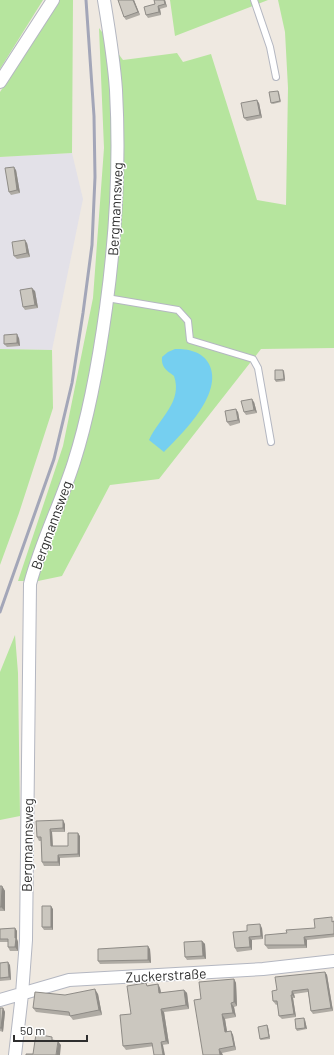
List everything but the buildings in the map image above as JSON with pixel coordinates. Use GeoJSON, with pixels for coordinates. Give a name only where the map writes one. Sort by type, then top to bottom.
{"type":"FeatureCollection","features":[{"type":"Feature","properties":{"kind":"street"},"geometry":{"type":"LineString","coordinates":[[0,82],[53,0]]}},
{"type":"Feature","properties":{"kind":"street","name":"Bergmannsweg"},"geometry":{"type":"LineString","coordinates":[[15,1055],[26,940],[30,584],[36,559],[74,462],[83,430],[99,358],[113,259],[117,193],[118,134],[113,54],[104,0]]}},
{"type":"Feature","properties":{"kind":"street","name":"Zuckerstraße"},"geometry":{"type":"LineString","coordinates":[[0,1000],[69,980],[263,969],[334,960]]}},
{"type":"Feature","properties":{"kind":"lane"},"geometry":{"type":"LineString","coordinates":[[254,0],[270,47],[276,77]]}},
{"type":"Feature","properties":{"kind":"lane"},"geometry":{"type":"LineString","coordinates":[[107,298],[178,310],[188,321],[190,340],[253,359],[258,368],[271,442]]}},
{"type":"Feature","properties":{"kind":"shaded area"},"geometry":{"type":"Polygon","coordinates":[[[72,153],[83,199],[52,350],[0,349],[0,157],[72,153]]]}},
{"type":"Feature","properties":{"kind":"green space"},"geometry":{"type":"Polygon","coordinates":[[[0,0],[43,0],[0,69],[0,0]]]}},
{"type":"Feature","properties":{"kind":"green space"},"geometry":{"type":"Polygon","coordinates":[[[60,0],[73,0],[72,153],[0,157],[0,92],[60,0]]]}},
{"type":"Feature","properties":{"kind":"green space"},"geometry":{"type":"Polygon","coordinates":[[[170,0],[268,0],[175,36],[170,0]]]}},
{"type":"Feature","properties":{"kind":"green space"},"geometry":{"type":"Polygon","coordinates":[[[278,0],[334,0],[334,348],[261,349],[159,479],[110,485],[62,576],[38,581],[18,581],[63,446],[93,298],[104,148],[99,28],[123,60],[177,53],[183,62],[211,54],[257,200],[286,205],[288,88],[285,32],[278,0]]]}},
{"type":"Feature","properties":{"kind":"green space"},"geometry":{"type":"Polygon","coordinates":[[[0,349],[52,350],[53,408],[19,513],[0,565],[0,349]]]}},
{"type":"Feature","properties":{"kind":"green space"},"geometry":{"type":"Polygon","coordinates":[[[15,635],[18,673],[20,816],[0,820],[0,672],[15,635]]]}},
{"type":"Feature","properties":{"kind":"water"},"geometry":{"type":"Polygon","coordinates":[[[175,349],[194,352],[203,356],[209,364],[212,375],[211,387],[199,412],[191,423],[164,452],[149,440],[173,402],[176,385],[174,376],[165,368],[162,363],[162,357],[175,349]]]}},
{"type":"Feature","properties":{"kind":"railway"},"geometry":{"type":"LineString","coordinates":[[0,612],[54,459],[72,383],[83,313],[92,245],[95,177],[94,116],[86,0]]}}]}
